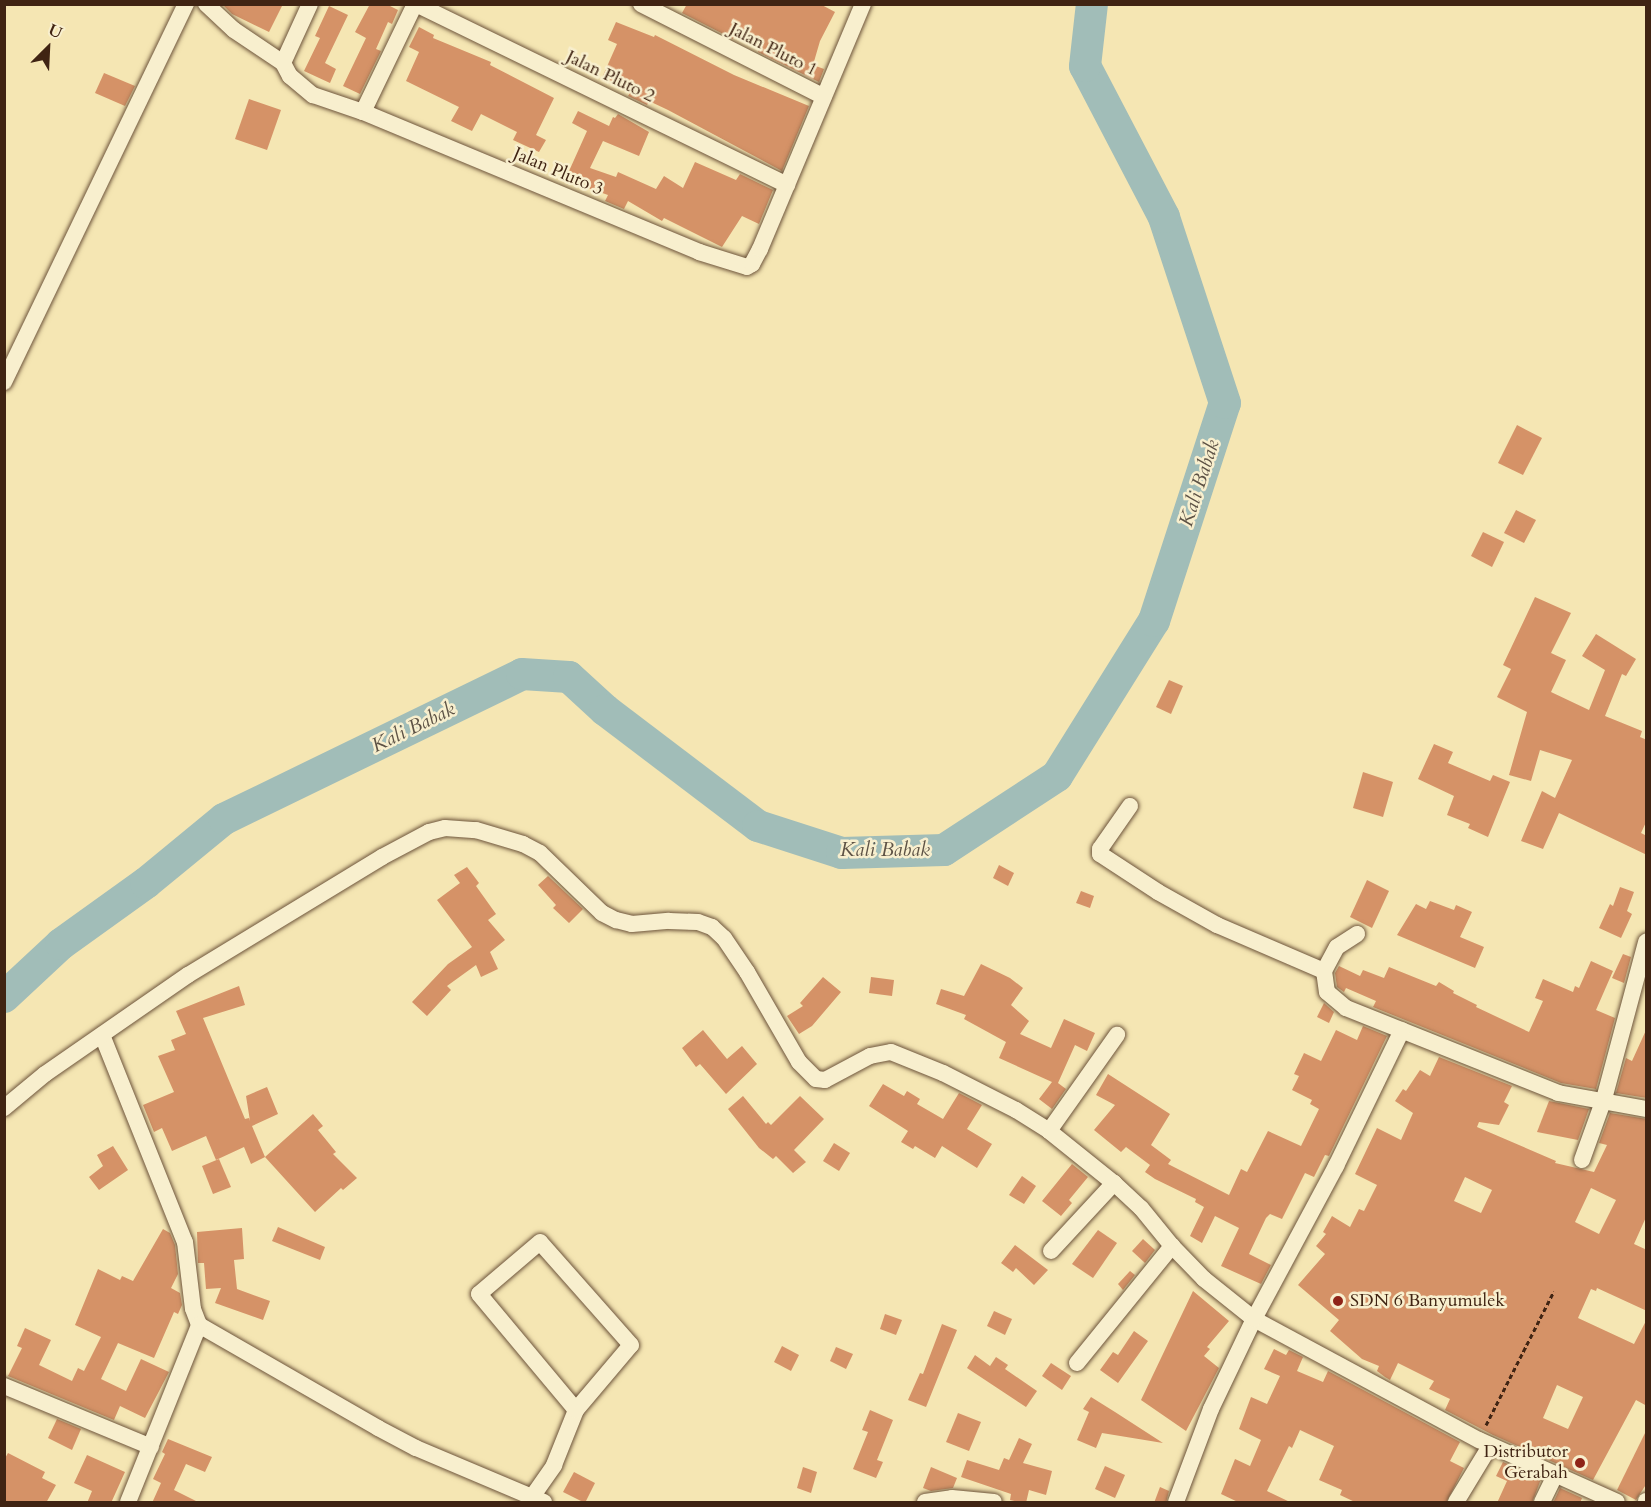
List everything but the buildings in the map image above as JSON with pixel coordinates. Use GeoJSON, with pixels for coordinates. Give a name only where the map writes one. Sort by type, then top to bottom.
{"type":"FeatureCollection","features":[{"type":"Feature","properties":{"kind":"street"},"geometry":{"type":"LineString","coordinates":[[4,382],[186,4]]}},
{"type":"Feature","properties":{"kind":"street","name":"Jalan Pluto 3"},"geometry":{"type":"LineString","coordinates":[[206,4],[234,30],[282,63],[290,76],[313,95],[363,112],[699,252],[740,266],[747,267],[752,264],[787,185]]}},
{"type":"Feature","properties":{"kind":"street"},"geometry":{"type":"LineString","coordinates":[[282,63],[310,4]]}},
{"type":"Feature","properties":{"kind":"street"},"geometry":{"type":"LineString","coordinates":[[363,112],[416,4]]}},
{"type":"Feature","properties":{"kind":"street","name":"Jalan Pluto 2"},"geometry":{"type":"LineString","coordinates":[[416,4],[787,185]]}},
{"type":"Feature","properties":{"kind":"street","name":"Jalan Pluto 1"},"geometry":{"type":"LineString","coordinates":[[641,4],[824,97]]}},
{"type":"Feature","properties":{"kind":"street"},"geometry":{"type":"LineString","coordinates":[[787,185],[861,5]]}},
{"type":"Feature","properties":{"kind":"street"},"geometry":{"type":"LineString","coordinates":[[1130,806],[1100,849],[1100,854],[1158,892],[1217,925],[1324,971]]}},
{"type":"Feature","properties":{"kind":"street"},"geometry":{"type":"LineString","coordinates":[[4,1108],[45,1074],[188,975],[409,842],[445,828],[476,830],[523,844],[540,853],[602,913],[616,920],[632,924],[669,921],[698,922],[712,927],[724,938],[747,972],[799,1062],[816,1079],[825,1080],[870,1056],[891,1052],[943,1073],[1016,1110],[1049,1131],[1114,1183],[1142,1208],[1172,1246],[1204,1279],[1254,1319],[1485,1443],[1617,1503]]}},
{"type":"Feature","properties":{"kind":"street"},"geometry":{"type":"LineString","coordinates":[[1357,934],[1337,947],[1324,971],[1325,987],[1336,1002],[1541,1087],[1587,1099],[1604,1099],[1647,1109]]}},
{"type":"Feature","properties":{"kind":"street"},"geometry":{"type":"LineString","coordinates":[[1582,1160],[1604,1099],[1647,942]]}},
{"type":"Feature","properties":{"kind":"street"},"geometry":{"type":"LineString","coordinates":[[1176,1503],[1211,1409],[1254,1319],[1336,1166],[1402,1030]]}},
{"type":"Feature","properties":{"kind":"street"},"geometry":{"type":"LineString","coordinates":[[102,1035],[185,1242],[193,1309],[198,1325],[128,1503]]}},
{"type":"Feature","properties":{"kind":"street"},"geometry":{"type":"LineString","coordinates":[[1049,1131],[1117,1035]]}},
{"type":"Feature","properties":{"kind":"street"},"geometry":{"type":"LineString","coordinates":[[1051,1251],[1114,1183]]}},
{"type":"Feature","properties":{"kind":"street"},"geometry":{"type":"LineString","coordinates":[[198,1325],[416,1448],[538,1500],[576,1410],[631,1345],[540,1242],[479,1294],[576,1410]]}},
{"type":"Feature","properties":{"kind":"street"},"geometry":{"type":"LineString","coordinates":[[1077,1363],[1172,1246]]}},
{"type":"Feature","properties":{"kind":"street"},"geometry":{"type":"LineString","coordinates":[[4,1386],[151,1447]]}},
{"type":"Feature","properties":{"kind":"street"},"geometry":{"type":"LineString","coordinates":[[1456,1503],[1485,1443]]}},
{"type":"Feature","properties":{"kind":"street"},"geometry":{"type":"LineString","coordinates":[[1542,1503],[1555,1476]]}},
{"type":"Feature","properties":{"kind":"street"},"geometry":{"type":"LineString","coordinates":[[925,1503],[952,1498],[994,1503]]}},
{"type":"Feature","properties":{"kind":"path"},"geometry":{"type":"LineString","coordinates":[[1485,1443],[1554,1291]]}},
{"type":"Feature","properties":{"kind":"waterway","name":"Kali Babak"},"geometry":{"type":"LineString","coordinates":[[4,997],[61,944],[146,883],[224,819],[522,674],[569,677],[605,710],[758,826],[842,853],[944,850],[1057,776],[1154,621],[1225,403],[1164,217],[1085,66],[1092,4]]}},
{"type":"Feature","properties":{"kind":"place","name":"SDN 6 Banyumulek"},"geometry":{"type":"Point","coordinates":[1338,1301]}},
{"type":"Feature","properties":{"kind":"place","name":"Distributor Gerabah"},"geometry":{"type":"Point","coordinates":[1580,1463]}}]}
